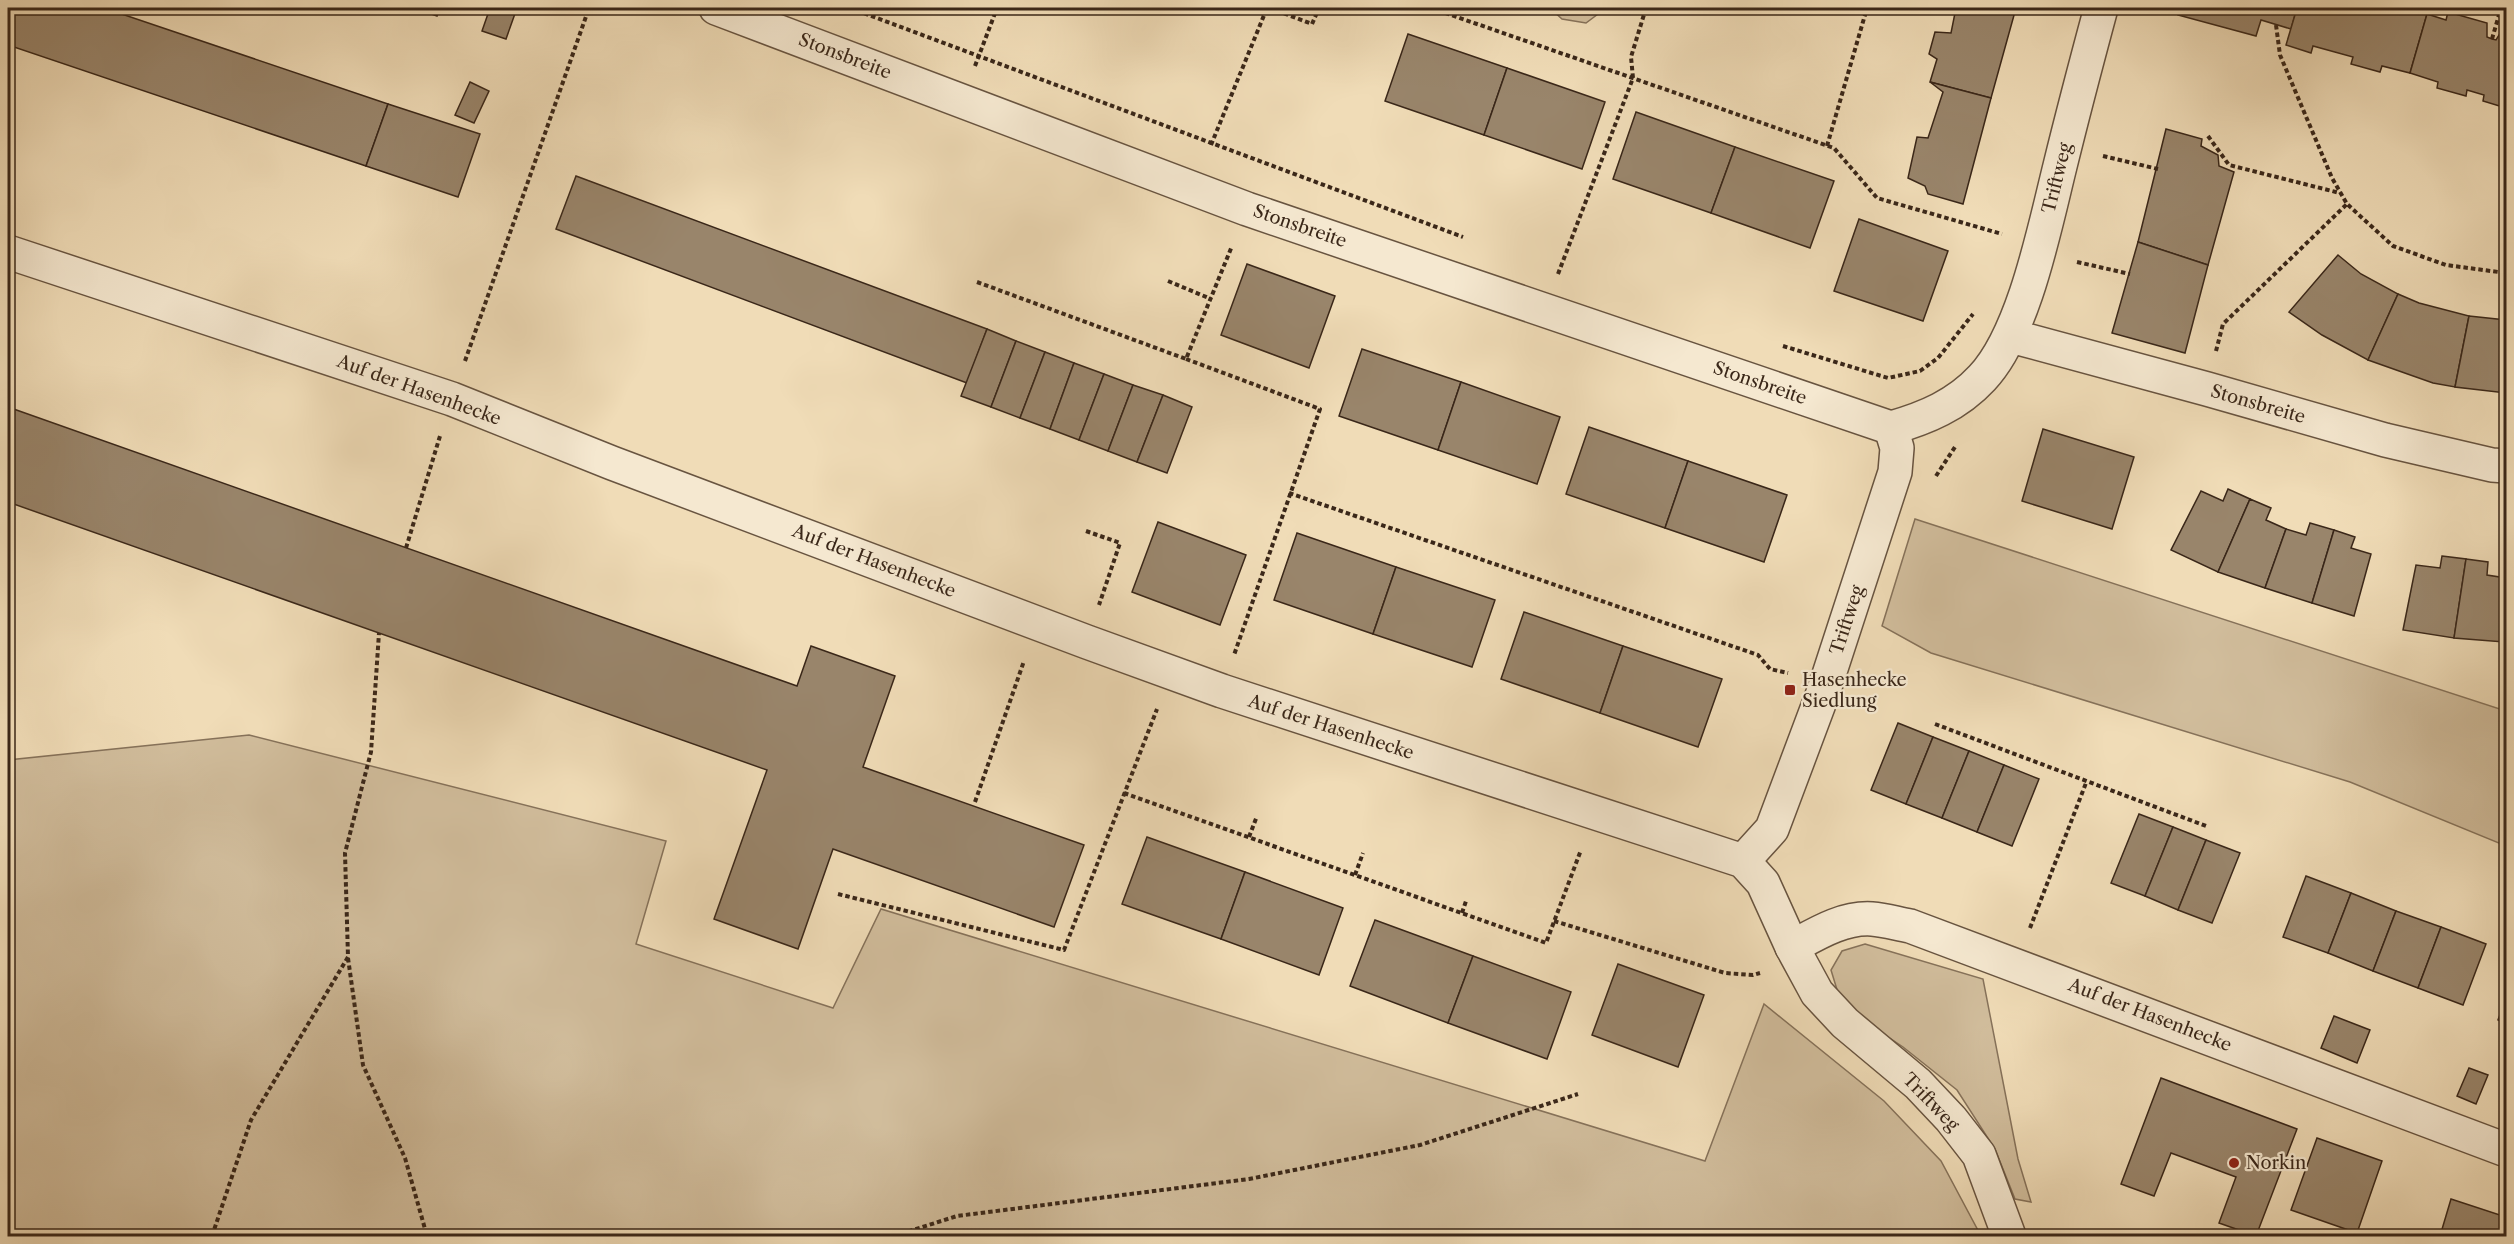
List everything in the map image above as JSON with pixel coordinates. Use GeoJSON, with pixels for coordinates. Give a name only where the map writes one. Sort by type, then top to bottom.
{"type":"FeatureCollection","features":[{"type":"Feature","properties":{"kind":"street","name":"Stonsbreite"},"geometry":{"type":"LineString","coordinates":[[716,8],[1247,208],[1891,428]]}},
{"type":"Feature","properties":{"kind":"street","name":"Triftweg"},"geometry":{"type":"LineString","coordinates":[[2008,1236],[1979,1155],[1951,1119],[1918,1084],[1845,1023],[1817,993],[1792,947],[1763,883],[1743,861],[1772,829],[1826,682],[1895,472],[1898,448],[1891,428],[1920,420],[1951,405],[1983,378],[2011,336],[2039,247],[2101,8]]}},
{"type":"Feature","properties":{"kind":"street","name":"Auf der Hasenhecke"},"geometry":{"type":"LineString","coordinates":[[8,252],[452,399],[612,463],[1222,691],[1743,861]]}},
{"type":"Feature","properties":{"kind":"street","name":"Stonsbreite"},"geometry":{"type":"LineString","coordinates":[[2011,336],[2385,440],[2492,465],[2506,466]]}},
{"type":"Feature","properties":{"kind":"street","name":"Auf der Hasenhecke"},"geometry":{"type":"LineString","coordinates":[[1792,947],[1830,927],[1848,921],[1871,919],[1910,926],[2506,1150]]}},
{"type":"Feature","properties":{"kind":"path"},"geometry":{"type":"LineString","coordinates":[[406,548],[452,399],[589,8]]}},
{"type":"Feature","properties":{"kind":"path"},"geometry":{"type":"LineString","coordinates":[[850,8],[1471,240]]}},
{"type":"Feature","properties":{"kind":"path"},"geometry":{"type":"LineString","coordinates":[[961,100],[997,8]]}},
{"type":"Feature","properties":{"kind":"path"},"geometry":{"type":"LineString","coordinates":[[1193,188],[1269,8],[1312,24],[1319,8]]}},
{"type":"Feature","properties":{"kind":"path"},"geometry":{"type":"LineString","coordinates":[[1431,8],[1834,148],[1877,198],[2005,235]]}},
{"type":"Feature","properties":{"kind":"path"},"geometry":{"type":"LineString","coordinates":[[1574,233],[1633,78],[1631,57],[1646,8]]}},
{"type":"Feature","properties":{"kind":"path"},"geometry":{"type":"LineString","coordinates":[[1827,146],[1867,8]]}},
{"type":"Feature","properties":{"kind":"path"},"geometry":{"type":"LineString","coordinates":[[2492,39],[2501,8]]}},
{"type":"Feature","properties":{"kind":"path"},"geometry":{"type":"LineString","coordinates":[[2276,25],[2280,55],[2332,178],[2347,204],[2393,246],[2446,265],[2506,273]]}},
{"type":"Feature","properties":{"kind":"path"},"geometry":{"type":"LineString","coordinates":[[2208,136],[2229,165],[2341,193]]}},
{"type":"Feature","properties":{"kind":"path"},"geometry":{"type":"LineString","coordinates":[[2098,155],[2158,169]]}},
{"type":"Feature","properties":{"kind":"path"},"geometry":{"type":"LineString","coordinates":[[2207,389],[2223,324],[2347,204]]}},
{"type":"Feature","properties":{"kind":"path"},"geometry":{"type":"LineString","coordinates":[[1186,359],[1247,208]]}},
{"type":"Feature","properties":{"kind":"path"},"geometry":{"type":"LineString","coordinates":[[2001,245],[2008,224]]}},
{"type":"Feature","properties":{"kind":"path"},"geometry":{"type":"LineString","coordinates":[[2066,260],[2130,274]]}},
{"type":"Feature","properties":{"kind":"path"},"geometry":{"type":"LineString","coordinates":[[1548,269],[1570,277]]}},
{"type":"Feature","properties":{"kind":"path"},"geometry":{"type":"LineString","coordinates":[[1168,281],[1211,299]]}},
{"type":"Feature","properties":{"kind":"path"},"geometry":{"type":"LineString","coordinates":[[977,282],[1320,409],[1222,691]]}},
{"type":"Feature","properties":{"kind":"path"},"geometry":{"type":"LineString","coordinates":[[1778,345],[1888,378],[1920,371],[1938,357],[1980,305]]}},
{"type":"Feature","properties":{"kind":"path"},"geometry":{"type":"LineString","coordinates":[[1289,493],[1758,655],[1770,669],[1826,682]]}},
{"type":"Feature","properties":{"kind":"path"},"geometry":{"type":"LineString","coordinates":[[1086,531],[1120,543],[1087,642]]}},
{"type":"Feature","properties":{"kind":"path"},"geometry":{"type":"LineString","coordinates":[[975,802],[1037,623]]}},
{"type":"Feature","properties":{"kind":"path"},"geometry":{"type":"LineString","coordinates":[[379,633],[371,752],[345,853],[348,957],[363,1065],[405,1158],[427,1236]]}},
{"type":"Feature","properties":{"kind":"path"},"geometry":{"type":"LineString","coordinates":[[838,894],[1064,950],[1171,672]]}},
{"type":"Feature","properties":{"kind":"path"},"geometry":{"type":"LineString","coordinates":[[1935,724],[2086,783],[2206,826]]}},
{"type":"Feature","properties":{"kind":"path"},"geometry":{"type":"LineString","coordinates":[[2016,965],[2086,783]]}},
{"type":"Feature","properties":{"kind":"path"},"geometry":{"type":"LineString","coordinates":[[1124,793],[1546,943],[1595,813]]}},
{"type":"Feature","properties":{"kind":"path"},"geometry":{"type":"LineString","coordinates":[[1249,837],[1257,816]]}},
{"type":"Feature","properties":{"kind":"path"},"geometry":{"type":"LineString","coordinates":[[1355,875],[1363,853]]}},
{"type":"Feature","properties":{"kind":"path"},"geometry":{"type":"LineString","coordinates":[[1462,913],[1466,901]]}},
{"type":"Feature","properties":{"kind":"path"},"geometry":{"type":"LineString","coordinates":[[1554,921],[1725,973],[1753,975],[1760,973]]}},
{"type":"Feature","properties":{"kind":"path"},"geometry":{"type":"LineString","coordinates":[[212,1236],[251,1120],[348,957]]}},
{"type":"Feature","properties":{"kind":"path"},"geometry":{"type":"LineString","coordinates":[[894,1236],[957,1216],[1248,1179],[1409,1147],[1578,1094]]}},
{"type":"Feature","properties":{"kind":"shaded area"},"geometry":{"type":"Polygon","coordinates":[[[1550,8],[1606,8],[1586,23],[1562,19],[1550,8]]]}},
{"type":"Feature","properties":{"kind":"shaded area"},"geometry":{"type":"Polygon","coordinates":[[[1915,519],[2506,711],[2506,846],[2350,782],[1931,653],[1882,626],[1915,519]]]}},
{"type":"Feature","properties":{"kind":"shaded area"},"geometry":{"type":"Polygon","coordinates":[[[249,735],[666,841],[636,944],[833,1008],[881,909],[1705,1161],[1764,1004],[1884,1101],[1941,1161],[1981,1236],[8,1236],[8,760],[249,735]]]}},
{"type":"Feature","properties":{"kind":"shaded area"},"geometry":{"type":"Polygon","coordinates":[[[1865,944],[1983,979],[2018,1159],[2031,1202],[2015,1199],[1995,1149],[1957,1090],[1903,1047],[1842,1006],[1831,970],[1842,951],[1865,944]]]}},
{"type":"Feature","properties":{"kind":"building"},"geometry":{"type":"Polygon","coordinates":[[[8,8],[104,8],[388,104],[366,166],[8,45],[8,8]]]}},
{"type":"Feature","properties":{"kind":"building"},"geometry":{"type":"Polygon","coordinates":[[[415,8],[440,8],[437,16],[415,8]]]}},
{"type":"Feature","properties":{"kind":"building"},"geometry":{"type":"Polygon","coordinates":[[[490,8],[517,8],[506,39],[482,31],[490,8]]]}},
{"type":"Feature","properties":{"kind":"building"},"geometry":{"type":"Polygon","coordinates":[[[1956,8],[2016,8],[1991,98],[1930,82],[1937,59],[1929,54],[1935,32],[1951,33],[1956,8]]]}},
{"type":"Feature","properties":{"kind":"building"},"geometry":{"type":"Polygon","coordinates":[[[2180,8],[2297,8],[2291,29],[2261,20],[2256,36],[2178,15],[2180,8]]]}},
{"type":"Feature","properties":{"kind":"building"},"geometry":{"type":"Polygon","coordinates":[[[2297,8],[2409,8],[2408,10],[2427,14],[2410,73],[2382,66],[2380,72],[2351,64],[2353,57],[2313,46],[2311,53],[2286,45],[2297,8]]]}},
{"type":"Feature","properties":{"kind":"building"},"geometry":{"type":"Polygon","coordinates":[[[2448,12],[2487,23],[2487,37],[2492,39],[2496,40],[2504,27],[2506,28],[2506,108],[2483,101],[2484,95],[2467,90],[2466,96],[2437,88],[2438,82],[2410,73],[2427,14],[2446,20],[2448,12]]]}},
{"type":"Feature","properties":{"kind":"building"},"geometry":{"type":"Polygon","coordinates":[[[1408,34],[1507,68],[1484,135],[1385,101],[1408,34]]]}},
{"type":"Feature","properties":{"kind":"building"},"geometry":{"type":"Polygon","coordinates":[[[1507,68],[1605,102],[1582,169],[1484,135],[1507,68]]]}},
{"type":"Feature","properties":{"kind":"building"},"geometry":{"type":"Polygon","coordinates":[[[470,82],[489,91],[474,123],[455,115],[470,82]]]}},
{"type":"Feature","properties":{"kind":"building"},"geometry":{"type":"Polygon","coordinates":[[[1930,82],[1991,98],[1963,204],[1928,194],[1925,186],[1908,178],[1917,137],[1928,138],[1943,92],[1930,82]]]}},
{"type":"Feature","properties":{"kind":"building"},"geometry":{"type":"Polygon","coordinates":[[[388,104],[480,134],[458,197],[366,166],[388,104]]]}},
{"type":"Feature","properties":{"kind":"building"},"geometry":{"type":"Polygon","coordinates":[[[1636,112],[1735,147],[1711,213],[1613,179],[1636,112]]]}},
{"type":"Feature","properties":{"kind":"building"},"geometry":{"type":"Polygon","coordinates":[[[2166,129],[2202,139],[2201,146],[2218,155],[2219,166],[2234,172],[2208,265],[2138,242],[2166,129]]]}},
{"type":"Feature","properties":{"kind":"building"},"geometry":{"type":"Polygon","coordinates":[[[1735,147],[1834,181],[1810,248],[1711,213],[1735,147]]]}},
{"type":"Feature","properties":{"kind":"building"},"geometry":{"type":"Polygon","coordinates":[[[576,176],[987,329],[967,383],[556,229],[576,176]]]}},
{"type":"Feature","properties":{"kind":"building"},"geometry":{"type":"Polygon","coordinates":[[[1859,219],[1948,251],[1923,321],[1834,291],[1859,219]]]}},
{"type":"Feature","properties":{"kind":"building"},"geometry":{"type":"Polygon","coordinates":[[[2138,242],[2208,265],[2185,353],[2112,333],[2138,242]]]}},
{"type":"Feature","properties":{"kind":"building"},"geometry":{"type":"Polygon","coordinates":[[[2338,255],[2361,274],[2398,294],[2368,360],[2322,335],[2289,312],[2338,255]]]}},
{"type":"Feature","properties":{"kind":"building"},"geometry":{"type":"Polygon","coordinates":[[[1247,264],[1335,296],[1309,368],[1221,335],[1247,264]]]}},
{"type":"Feature","properties":{"kind":"building"},"geometry":{"type":"Polygon","coordinates":[[[2398,294],[2419,303],[2469,316],[2455,387],[2433,383],[2368,360],[2398,294]]]}},
{"type":"Feature","properties":{"kind":"building"},"geometry":{"type":"Polygon","coordinates":[[[2469,316],[2506,320],[2506,393],[2455,387],[2469,316]]]}},
{"type":"Feature","properties":{"kind":"building"},"geometry":{"type":"Polygon","coordinates":[[[987,329],[1016,341],[991,407],[961,396],[987,329]]]}},
{"type":"Feature","properties":{"kind":"building"},"geometry":{"type":"Polygon","coordinates":[[[1016,341],[1045,352],[1020,418],[991,407],[1016,341]]]}},
{"type":"Feature","properties":{"kind":"building"},"geometry":{"type":"Polygon","coordinates":[[[1362,349],[1461,382],[1438,450],[1339,416],[1362,349]]]}},
{"type":"Feature","properties":{"kind":"building"},"geometry":{"type":"Polygon","coordinates":[[[1045,352],[1074,363],[1050,429],[1020,418],[1045,352]]]}},
{"type":"Feature","properties":{"kind":"building"},"geometry":{"type":"Polygon","coordinates":[[[1074,363],[1104,374],[1079,440],[1050,429],[1074,363]]]}},
{"type":"Feature","properties":{"kind":"building"},"geometry":{"type":"Polygon","coordinates":[[[1104,374],[1133,385],[1108,451],[1079,440],[1104,374]]]}},
{"type":"Feature","properties":{"kind":"building"},"geometry":{"type":"Polygon","coordinates":[[[1461,382],[1560,417],[1537,484],[1438,450],[1461,382]]]}},
{"type":"Feature","properties":{"kind":"building"},"geometry":{"type":"Polygon","coordinates":[[[1133,385],[1163,395],[1137,462],[1108,451],[1133,385]]]}},
{"type":"Feature","properties":{"kind":"building"},"geometry":{"type":"Polygon","coordinates":[[[1163,395],[1192,407],[1167,473],[1137,462],[1163,395]]]}},
{"type":"Feature","properties":{"kind":"building"},"geometry":{"type":"Polygon","coordinates":[[[8,407],[797,686],[811,646],[895,676],[863,767],[1084,845],[1054,927],[833,849],[798,949],[714,919],[767,770],[8,502],[8,407]]]}},
{"type":"Feature","properties":{"kind":"building"},"geometry":{"type":"Polygon","coordinates":[[[1589,427],[1688,461],[1665,528],[1566,494],[1589,427]]]}},
{"type":"Feature","properties":{"kind":"building"},"geometry":{"type":"Polygon","coordinates":[[[2043,429],[2134,457],[2112,529],[2022,501],[2043,429]]]}},
{"type":"Feature","properties":{"kind":"building"},"geometry":{"type":"Polygon","coordinates":[[[1688,461],[1787,495],[1764,562],[1665,528],[1688,461]]]}},
{"type":"Feature","properties":{"kind":"building"},"geometry":{"type":"Polygon","coordinates":[[[2228,489],[2250,499],[2218,572],[2171,550],[2201,491],[2223,501],[2228,489]]]}},
{"type":"Feature","properties":{"kind":"building"},"geometry":{"type":"Polygon","coordinates":[[[2250,499],[2271,508],[2266,520],[2286,529],[2265,588],[2218,572],[2250,499]]]}},
{"type":"Feature","properties":{"kind":"building"},"geometry":{"type":"Polygon","coordinates":[[[1158,522],[1246,555],[1220,625],[1132,592],[1158,522]]]}},
{"type":"Feature","properties":{"kind":"building"},"geometry":{"type":"Polygon","coordinates":[[[2310,523],[2334,530],[2312,603],[2265,588],[2286,529],[2306,535],[2310,523]]]}},
{"type":"Feature","properties":{"kind":"building"},"geometry":{"type":"Polygon","coordinates":[[[2334,530],[2355,537],[2351,548],[2371,554],[2354,616],[2312,603],[2334,530]]]}},
{"type":"Feature","properties":{"kind":"building"},"geometry":{"type":"Polygon","coordinates":[[[1297,533],[1396,567],[1373,634],[1274,600],[1297,533]]]}},
{"type":"Feature","properties":{"kind":"building"},"geometry":{"type":"Polygon","coordinates":[[[2442,556],[2466,559],[2454,638],[2403,630],[2416,565],[2440,568],[2442,556]]]}},
{"type":"Feature","properties":{"kind":"building"},"geometry":{"type":"Polygon","coordinates":[[[2466,559],[2488,562],[2487,575],[2506,578],[2504,642],[2454,638],[2466,559]]]}},
{"type":"Feature","properties":{"kind":"building"},"geometry":{"type":"Polygon","coordinates":[[[1396,567],[1495,600],[1472,667],[1373,634],[1396,567]]]}},
{"type":"Feature","properties":{"kind":"building"},"geometry":{"type":"Polygon","coordinates":[[[2506,606],[2506,642],[2504,642],[2506,606]]]}},
{"type":"Feature","properties":{"kind":"building"},"geometry":{"type":"Polygon","coordinates":[[[1524,612],[1623,646],[1600,713],[1501,679],[1524,612]]]}},
{"type":"Feature","properties":{"kind":"building"},"geometry":{"type":"Polygon","coordinates":[[[1623,646],[1722,679],[1698,747],[1600,713],[1623,646]]]}},
{"type":"Feature","properties":{"kind":"building"},"geometry":{"type":"Polygon","coordinates":[[[1898,723],[1933,737],[1906,804],[1871,790],[1898,723]]]}},
{"type":"Feature","properties":{"kind":"building"},"geometry":{"type":"Polygon","coordinates":[[[1933,737],[1969,751],[1942,818],[1906,804],[1933,737]]]}},
{"type":"Feature","properties":{"kind":"building"},"geometry":{"type":"Polygon","coordinates":[[[1969,751],[2004,765],[1977,832],[1942,818],[1969,751]]]}},
{"type":"Feature","properties":{"kind":"building"},"geometry":{"type":"Polygon","coordinates":[[[2004,765],[2039,779],[2012,846],[1977,832],[2004,765]]]}},
{"type":"Feature","properties":{"kind":"building"},"geometry":{"type":"Polygon","coordinates":[[[2139,814],[2173,827],[2145,896],[2111,883],[2139,814]]]}},
{"type":"Feature","properties":{"kind":"building"},"geometry":{"type":"Polygon","coordinates":[[[2173,827],[2206,840],[2178,910],[2145,896],[2173,827]]]}},
{"type":"Feature","properties":{"kind":"building"},"geometry":{"type":"Polygon","coordinates":[[[1147,837],[1245,872],[1221,939],[1122,904],[1147,837]]]}},
{"type":"Feature","properties":{"kind":"building"},"geometry":{"type":"Polygon","coordinates":[[[2206,840],[2240,853],[2212,923],[2178,910],[2206,840]]]}},
{"type":"Feature","properties":{"kind":"building"},"geometry":{"type":"Polygon","coordinates":[[[1245,872],[1343,908],[1319,975],[1221,939],[1245,872]]]}},
{"type":"Feature","properties":{"kind":"building"},"geometry":{"type":"Polygon","coordinates":[[[2306,876],[2351,893],[2328,953],[2283,937],[2306,876]]]}},
{"type":"Feature","properties":{"kind":"building"},"geometry":{"type":"Polygon","coordinates":[[[2351,893],[2396,911],[2373,971],[2328,953],[2351,893]]]}},
{"type":"Feature","properties":{"kind":"building"},"geometry":{"type":"Polygon","coordinates":[[[2396,911],[2441,927],[2418,988],[2373,971],[2396,911]]]}},
{"type":"Feature","properties":{"kind":"building"},"geometry":{"type":"Polygon","coordinates":[[[1375,920],[1473,956],[1448,1023],[1350,986],[1375,920]]]}},
{"type":"Feature","properties":{"kind":"building"},"geometry":{"type":"Polygon","coordinates":[[[2441,927],[2486,944],[2463,1005],[2418,988],[2441,927]]]}},
{"type":"Feature","properties":{"kind":"building"},"geometry":{"type":"Polygon","coordinates":[[[1473,956],[1571,992],[1547,1059],[1448,1023],[1473,956]]]}},
{"type":"Feature","properties":{"kind":"building"},"geometry":{"type":"Polygon","coordinates":[[[1618,964],[1704,995],[1678,1067],[1592,1035],[1618,964]]]}},
{"type":"Feature","properties":{"kind":"building"},"geometry":{"type":"Polygon","coordinates":[[[2506,998],[2506,1024],[2498,1020],[2506,998]]]}},
{"type":"Feature","properties":{"kind":"building"},"geometry":{"type":"Polygon","coordinates":[[[2334,1016],[2370,1030],[2357,1063],[2321,1048],[2334,1016]]]}},
{"type":"Feature","properties":{"kind":"building"},"geometry":{"type":"Polygon","coordinates":[[[2469,1068],[2488,1075],[2476,1104],[2457,1096],[2469,1068]]]}},
{"type":"Feature","properties":{"kind":"building"},"geometry":{"type":"Polygon","coordinates":[[[2161,1078],[2297,1129],[2256,1236],[2219,1223],[2236,1177],[2171,1153],[2154,1196],[2121,1184],[2161,1078]]]}},
{"type":"Feature","properties":{"kind":"building"},"geometry":{"type":"Polygon","coordinates":[[[2317,1138],[2382,1161],[2357,1233],[2291,1210],[2317,1138]]]}},
{"type":"Feature","properties":{"kind":"building"},"geometry":{"type":"Polygon","coordinates":[[[2451,1199],[2506,1217],[2506,1236],[2440,1236],[2451,1199]]]}},
{"type":"Feature","properties":{"kind":"place","name":"Hasenhecke Siedlung"},"geometry":{"type":"Point","coordinates":[1790,690]}},
{"type":"Feature","properties":{"kind":"place","name":"Norkin"},"geometry":{"type":"Point","coordinates":[2234,1163]}}]}
